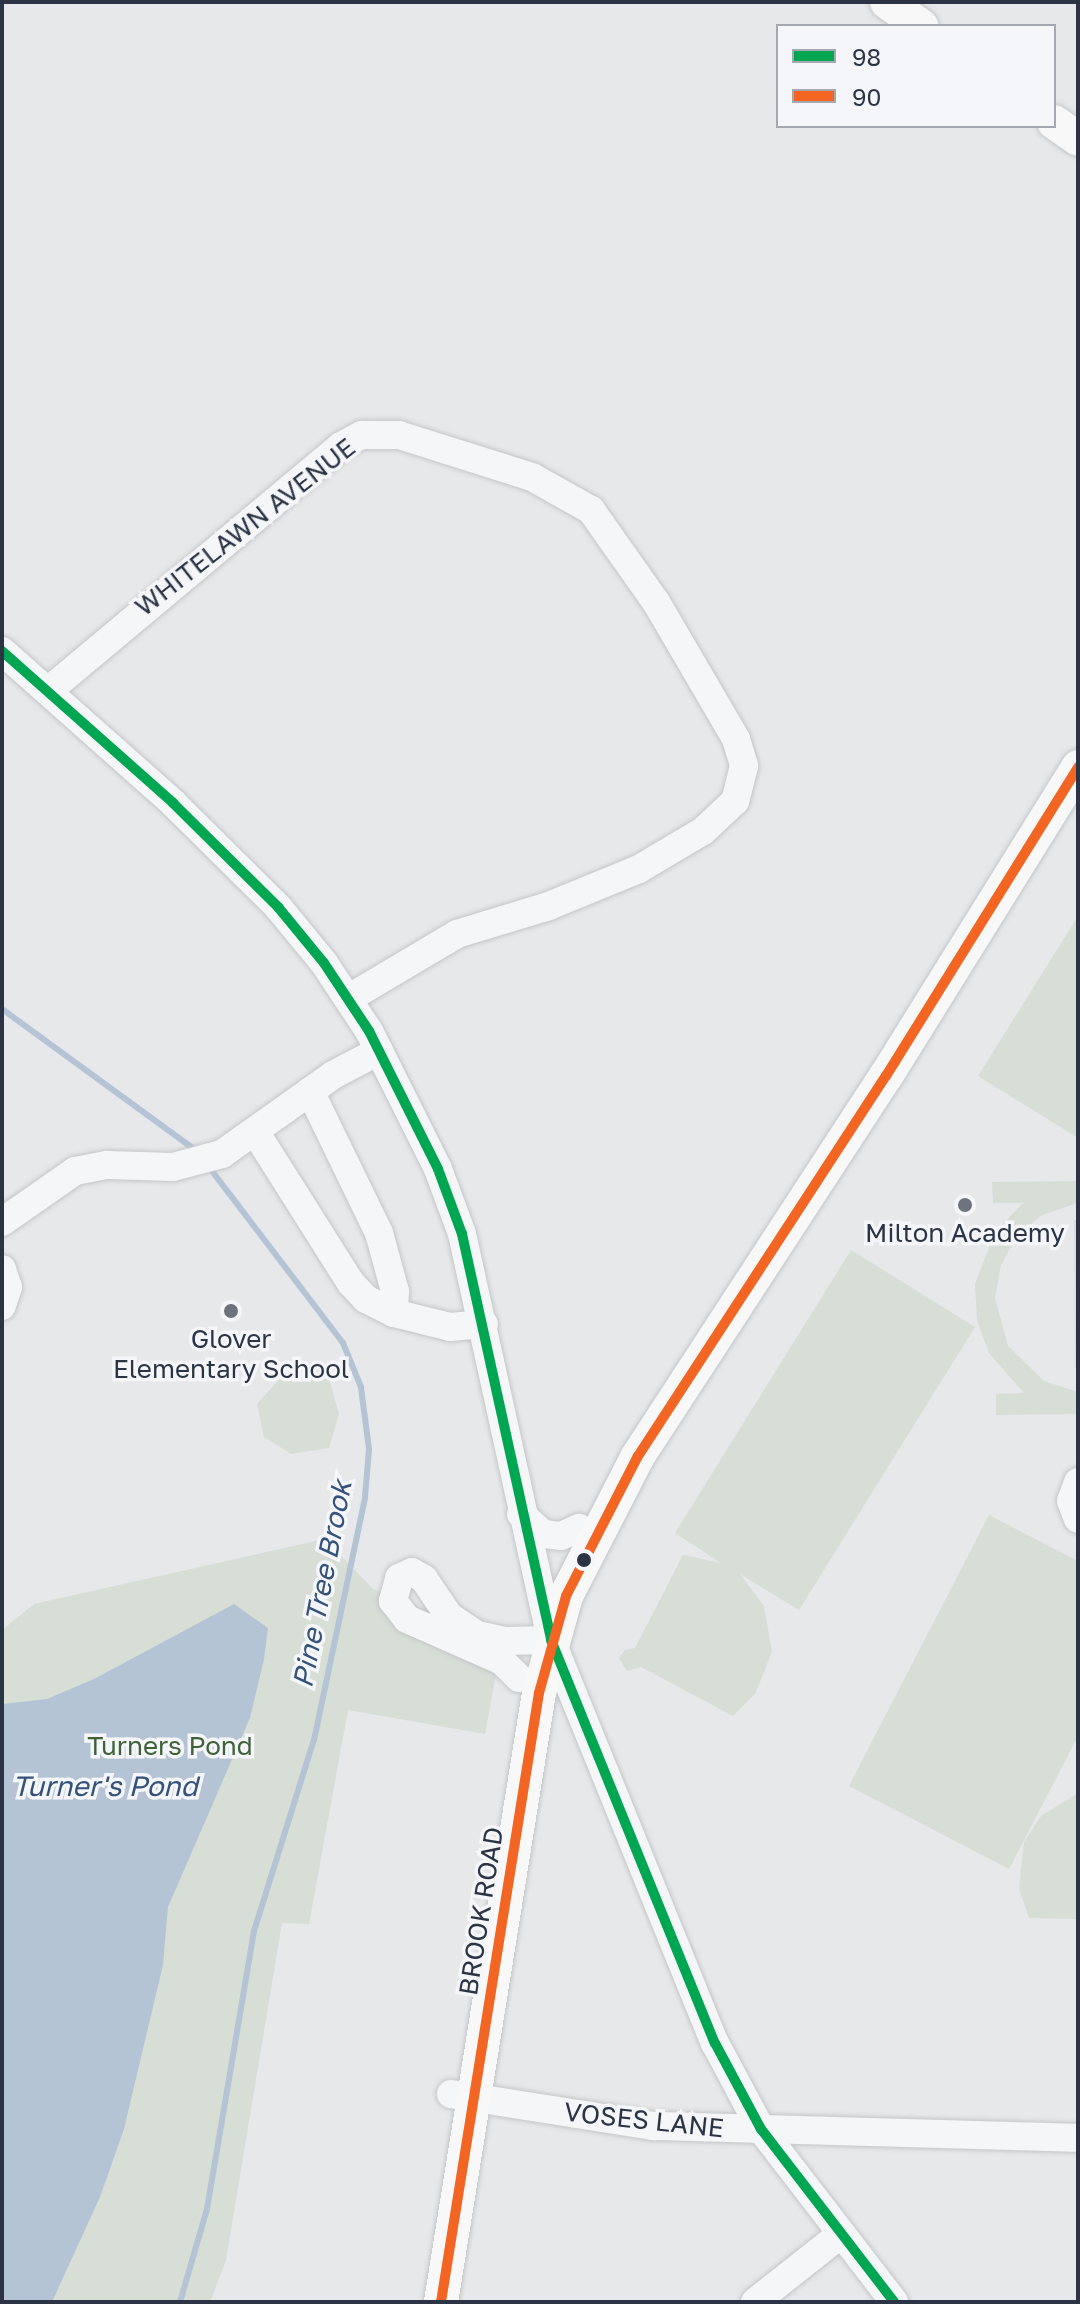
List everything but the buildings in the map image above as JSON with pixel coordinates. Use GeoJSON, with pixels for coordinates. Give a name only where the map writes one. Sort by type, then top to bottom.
{"type":"FeatureCollection","features":[{"type":"Feature","properties":{"kind":"main road"},"geometry":{"type":"LineString","coordinates":[[887,2],[918,24]]}},
{"type":"Feature","properties":{"kind":"main road"},"geometry":{"type":"LineString","coordinates":[[1056,123],[1078,139]]}},
{"type":"Feature","properties":{"kind":"main road","name":"BROOK ROAD"},"geometry":{"type":"LineString","coordinates":[[441,2302],[462,2095],[519,1678],[638,1456],[877,1090],[1078,767]]}},
{"type":"Feature","properties":{"kind":"main road","name":"BROOK ROAD"},"geometry":{"type":"LineString","coordinates":[[419,2302],[462,2095],[540,1640],[541,1605],[579,1528],[638,1456]]}},
{"type":"Feature","properties":{"kind":"street","name":"WHITELAWN AVENUE"},"geometry":{"type":"LineString","coordinates":[[48,691],[341,446],[362,435],[399,435],[532,477],[565,492],[597,516],[656,602],[736,739],[744,766],[735,801],[703,831],[639,869],[549,906],[457,934],[349,998]]}},
{"type":"Feature","properties":{"kind":"street"},"geometry":{"type":"LineString","coordinates":[[2,651],[260,888],[349,998],[379,1051],[454,1209],[484,1324],[541,1605]]}},
{"type":"Feature","properties":{"kind":"street"},"geometry":{"type":"LineString","coordinates":[[2,1222],[75,1171],[107,1165],[187,1165],[222,1154],[256,1133],[310,1091],[379,1051]]}},
{"type":"Feature","properties":{"kind":"street"},"geometry":{"type":"LineString","coordinates":[[310,1091],[379,1233],[395,1291],[394,1313]]}},
{"type":"Feature","properties":{"kind":"street"},"geometry":{"type":"LineString","coordinates":[[256,1133],[351,1283],[366,1299],[394,1313],[450,1327],[484,1324]]}},
{"type":"Feature","properties":{"kind":"street"},"geometry":{"type":"LineString","coordinates":[[2,1269],[8,1287],[2,1306]]}},
{"type":"Feature","properties":{"kind":"street"},"geometry":{"type":"LineString","coordinates":[[1078,1482],[1071,1501],[1078,1519]]}},
{"type":"Feature","properties":{"kind":"street"},"geometry":{"type":"LineString","coordinates":[[521,1514],[543,1534],[561,1536],[579,1528]]}},
{"type":"Feature","properties":{"kind":"street"},"geometry":{"type":"LineString","coordinates":[[519,1678],[502,1661],[407,1619],[393,1601],[394,1585],[405,1573],[419,1575],[449,1616],[466,1629],[496,1640],[540,1640],[715,2043],[761,2129],[894,2302]]}},
{"type":"Feature","properties":{"kind":"street","name":"VOSES LANE"},"geometry":{"type":"LineString","coordinates":[[462,2095],[645,2125],[1078,2138]]}},
{"type":"Feature","properties":{"kind":"street"},"geometry":{"type":"LineString","coordinates":[[755,2302],[841,2234]]}},
{"type":"Feature","properties":{"kind":"green space"},"geometry":{"type":"Polygon","coordinates":[[[1078,916],[1078,1138],[978,1076],[1078,916]]]}},
{"type":"Feature","properties":{"kind":"green space"},"geometry":{"type":"Polygon","coordinates":[[[1078,1181],[1078,1203],[1042,1215],[1017,1236],[1001,1265],[995,1298],[1008,1346],[1044,1381],[1078,1392],[1078,1414],[996,1415],[996,1394],[1024,1393],[989,1353],[977,1320],[975,1284],[995,1232],[1023,1203],[993,1203],[992,1182],[1078,1181]]]}},
{"type":"Feature","properties":{"kind":"green space"},"geometry":{"type":"Polygon","coordinates":[[[1074,1220],[1078,1220],[1078,1368],[1075,1368],[1074,1220]]]}},
{"type":"Feature","properties":{"kind":"green space"},"geometry":{"type":"Polygon","coordinates":[[[851,1250],[975,1327],[799,1610],[740,1574],[764,1606],[772,1652],[755,1694],[733,1716],[641,1667],[627,1671],[619,1658],[625,1650],[635,1648],[683,1555],[721,1563],[675,1533],[851,1250]]]}},
{"type":"Feature","properties":{"kind":"green space"},"geometry":{"type":"Polygon","coordinates":[[[315,1361],[328,1375],[339,1414],[329,1448],[291,1454],[264,1437],[257,1404],[284,1374],[315,1361]]]}},
{"type":"Feature","properties":{"kind":"green space"},"geometry":{"type":"Polygon","coordinates":[[[989,1515],[1078,1561],[1078,1736],[1009,1869],[849,1786],[989,1515]]]}},
{"type":"Feature","properties":{"kind":"green space","name":"Turners Pond"},"geometry":{"type":"Polygon","coordinates":[[[325,1539],[373,1589],[502,1641],[485,1734],[348,1710],[309,1924],[282,1923],[226,2260],[210,2302],[2,2302],[2,1630],[34,1604],[325,1539]]]}},
{"type":"Feature","properties":{"kind":"green space"},"geometry":{"type":"Polygon","coordinates":[[[1078,1793],[1078,1919],[1029,1918],[1019,1889],[1024,1842],[1041,1816],[1078,1793]]]}},
{"type":"Feature","properties":{"kind":"water","name":"Turner's Pond"},"geometry":{"type":"Polygon","coordinates":[[[234,1604],[268,1628],[264,1659],[250,1718],[168,1907],[163,1965],[124,2129],[100,2197],[52,2302],[2,2302],[2,1704],[47,1699],[94,1679],[234,1604]]]}},
{"type":"Feature","properties":{"kind":"waterway","name":"Pine Tree Brook"},"geometry":{"type":"LineString","coordinates":[[2,1009],[197,1151]]}},
{"type":"Feature","properties":{"kind":"waterway","name":"Pine Tree Brook"},"geometry":{"type":"LineString","coordinates":[[180,2302],[207,2209],[254,1931],[314,1740],[365,1497],[369,1449],[361,1387],[343,1343],[208,1166]]}},
{"type":"Feature","properties":{"kind":"transit line","name":"98"},"geometry":{"type":"LineString","coordinates":[[2,651],[173,803],[278,907],[324,963],[369,1031],[438,1169],[462,1234],[551,1640],[715,2043],[761,2129],[894,2302]]}},
{"type":"Feature","properties":{"kind":"transit line","name":"90"},"geometry":{"type":"LineString","coordinates":[[441,2302],[539,1693],[566,1596],[638,1456],[886,1076],[1078,767]]}},
{"type":"Feature","properties":{"kind":"place","name":"Milton Academy"},"geometry":{"type":"Point","coordinates":[965,1205]}},
{"type":"Feature","properties":{"kind":"place","name":"Glover Elementary School"},"geometry":{"type":"Point","coordinates":[231,1311]}}]}
